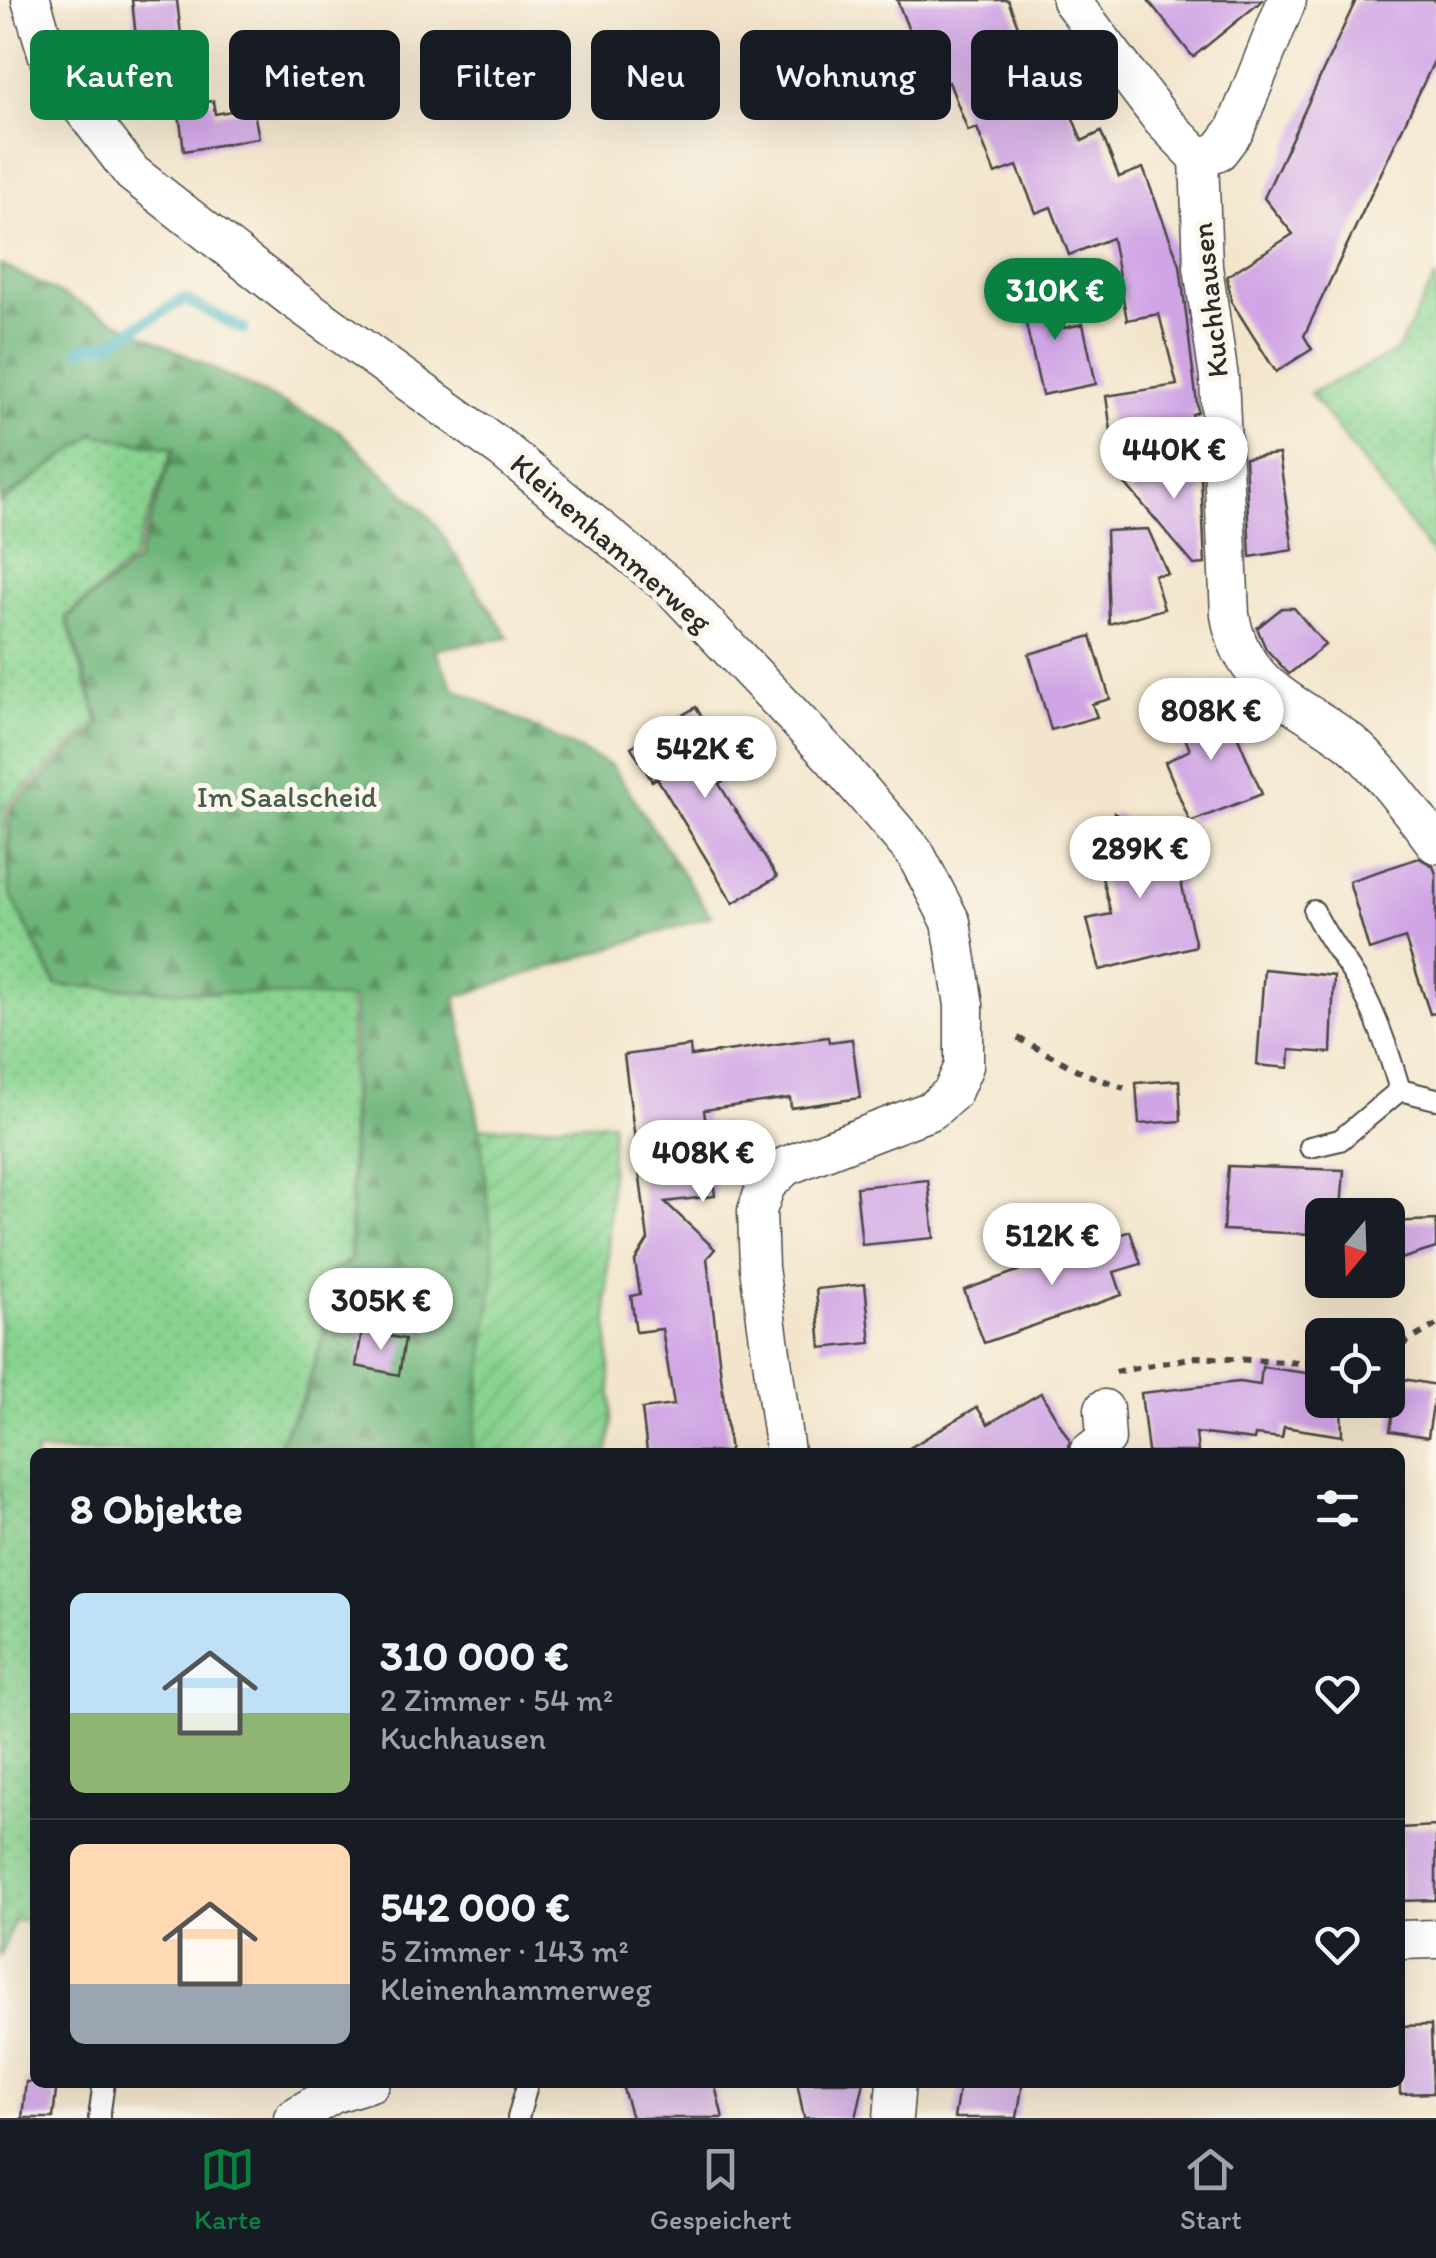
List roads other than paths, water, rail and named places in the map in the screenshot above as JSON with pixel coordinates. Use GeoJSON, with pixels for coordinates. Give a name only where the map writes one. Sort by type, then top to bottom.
{"type":"FeatureCollection","features":[{"type":"Feature","properties":{"kind":"street","name":"Kleinenhammerweg"},"geometry":{"type":"LineString","coordinates":[[31,0],[52,69],[132,173],[292,298],[502,449],[674,590],[834,758],[915,853],[951,922],[964,1005],[964,1066],[952,1093],[932,1110],[786,1166],[766,1185],[757,1211],[759,1268],[783,1448]]}},
{"type":"Feature","properties":{"kind":"street"},"geometry":{"type":"LineString","coordinates":[[1071,0],[1162,120],[1199,158],[1219,150],[1236,130],[1287,0]]}},
{"type":"Feature","properties":{"kind":"street","name":"Kuchhausen"},"geometry":{"type":"LineString","coordinates":[[1199,158],[1203,267],[1219,378],[1234,641],[1257,675],[1302,712],[1352,745],[1436,844]]}},
{"type":"Feature","properties":{"kind":"street"},"geometry":{"type":"LineString","coordinates":[[1094,1448],[1106,1439],[1106,1392]]}},
{"type":"Feature","properties":{"kind":"street"},"geometry":{"type":"LineString","coordinates":[[1405,1940],[1436,1939]]}},
{"type":"Feature","properties":{"kind":"street"},"geometry":{"type":"LineString","coordinates":[[294,2118],[333,2094],[352,2088]]}},
{"type":"Feature","properties":{"kind":"street"},"geometry":{"type":"LineString","coordinates":[[892,2118],[895,2088]]}},
{"type":"Feature","properties":{"kind":"lane"},"geometry":{"type":"LineString","coordinates":[[1314,911],[1322,930],[1357,980],[1400,1090]]}},
{"type":"Feature","properties":{"kind":"lane"},"geometry":{"type":"LineString","coordinates":[[1400,1090],[1436,1099]]}},
{"type":"Feature","properties":{"kind":"lane"},"geometry":{"type":"LineString","coordinates":[[1310,1147],[1340,1140],[1400,1090]]}},
{"type":"Feature","properties":{"kind":"lane"},"geometry":{"type":"LineString","coordinates":[[99,2118],[103,2088]]}},
{"type":"Feature","properties":{"kind":"lane"},"geometry":{"type":"LineString","coordinates":[[518,2118],[526,2088]]}},
{"type":"Feature","properties":{"kind":"waterway"},"geometry":{"type":"LineString","coordinates":[[80,349],[110,343],[184,299],[243,329]]}},
{"type":"Feature","properties":{"kind":"park label","name":"Im Saalscheid"},"geometry":{"type":"Point","coordinates":[287,797]}}]}
